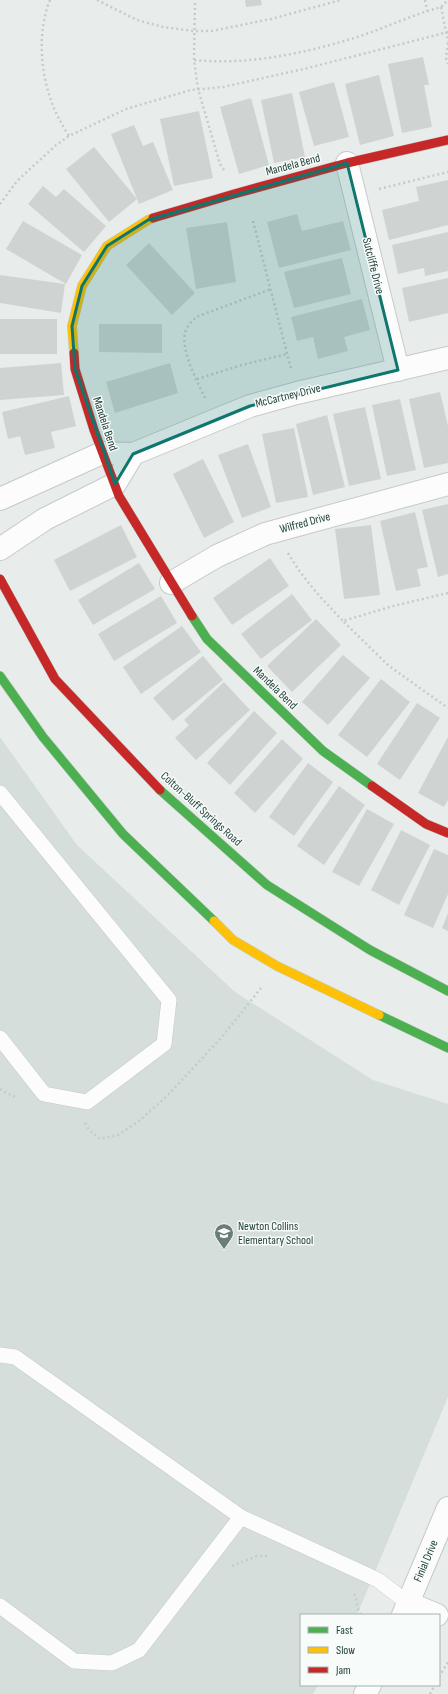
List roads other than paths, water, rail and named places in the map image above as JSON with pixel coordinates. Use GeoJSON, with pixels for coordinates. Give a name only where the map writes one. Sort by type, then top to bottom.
{"type":"FeatureCollection","features":[{"type":"Feature","properties":{"kind":"street","name":"Mandela Bend"},"geometry":{"type":"LineString","coordinates":[[448,140],[347,163],[234,194],[148,220],[107,246],[82,286],[72,326],[75,369],[102,452],[119,496],[171,583],[207,639],[322,751],[426,824],[448,833]]}},
{"type":"Feature","properties":{"kind":"street","name":"Sutcliffe Drive"},"geometry":{"type":"LineString","coordinates":[[347,163],[398,370]]}},
{"type":"Feature","properties":{"kind":"street","name":"McCartney Drive"},"geometry":{"type":"LineString","coordinates":[[0,499],[102,452],[133,454],[250,406],[297,393],[448,358]]}},
{"type":"Feature","properties":{"kind":"street"},"geometry":{"type":"LineString","coordinates":[[0,549],[45,519],[115,484],[133,454]]}},
{"type":"Feature","properties":{"kind":"street","name":"Wilfred Drive"},"geometry":{"type":"LineString","coordinates":[[171,583],[217,556],[265,534],[448,484]]}},
{"type":"Feature","properties":{"kind":"street","name":"Colton-Bluff Springs Road"},"geometry":{"type":"LineString","coordinates":[[0,579],[55,679],[164,795],[267,885],[370,950],[448,991]]}},
{"type":"Feature","properties":{"kind":"street"},"geometry":{"type":"LineString","coordinates":[[0,676],[43,737],[123,834],[233,940],[284,969],[448,1048]]}},
{"type":"Feature","properties":{"kind":"street","name":"Finial Drive"},"geometry":{"type":"LineString","coordinates":[[406,1609],[448,1508]]}},
{"type":"Feature","properties":{"kind":"street"},"geometry":{"type":"LineString","coordinates":[[406,1609],[429,1614]]}},
{"type":"Feature","properties":{"kind":"lane"},"geometry":{"type":"LineString","coordinates":[[0,793],[169,1000],[164,1044],[88,1102],[44,1094],[0,1038]]}},
{"type":"Feature","properties":{"kind":"lane"},"geometry":{"type":"LineString","coordinates":[[0,1355],[15,1357],[241,1517],[378,1580],[406,1609]]}},
{"type":"Feature","properties":{"kind":"lane"},"geometry":{"type":"LineString","coordinates":[[0,1606],[74,1660],[112,1663],[138,1650],[241,1517]]}},
{"type":"Feature","properties":{"kind":"place","name":"Newton Collins Elementary School"},"geometry":{"type":"Point","coordinates":[224,1250]}}]}
